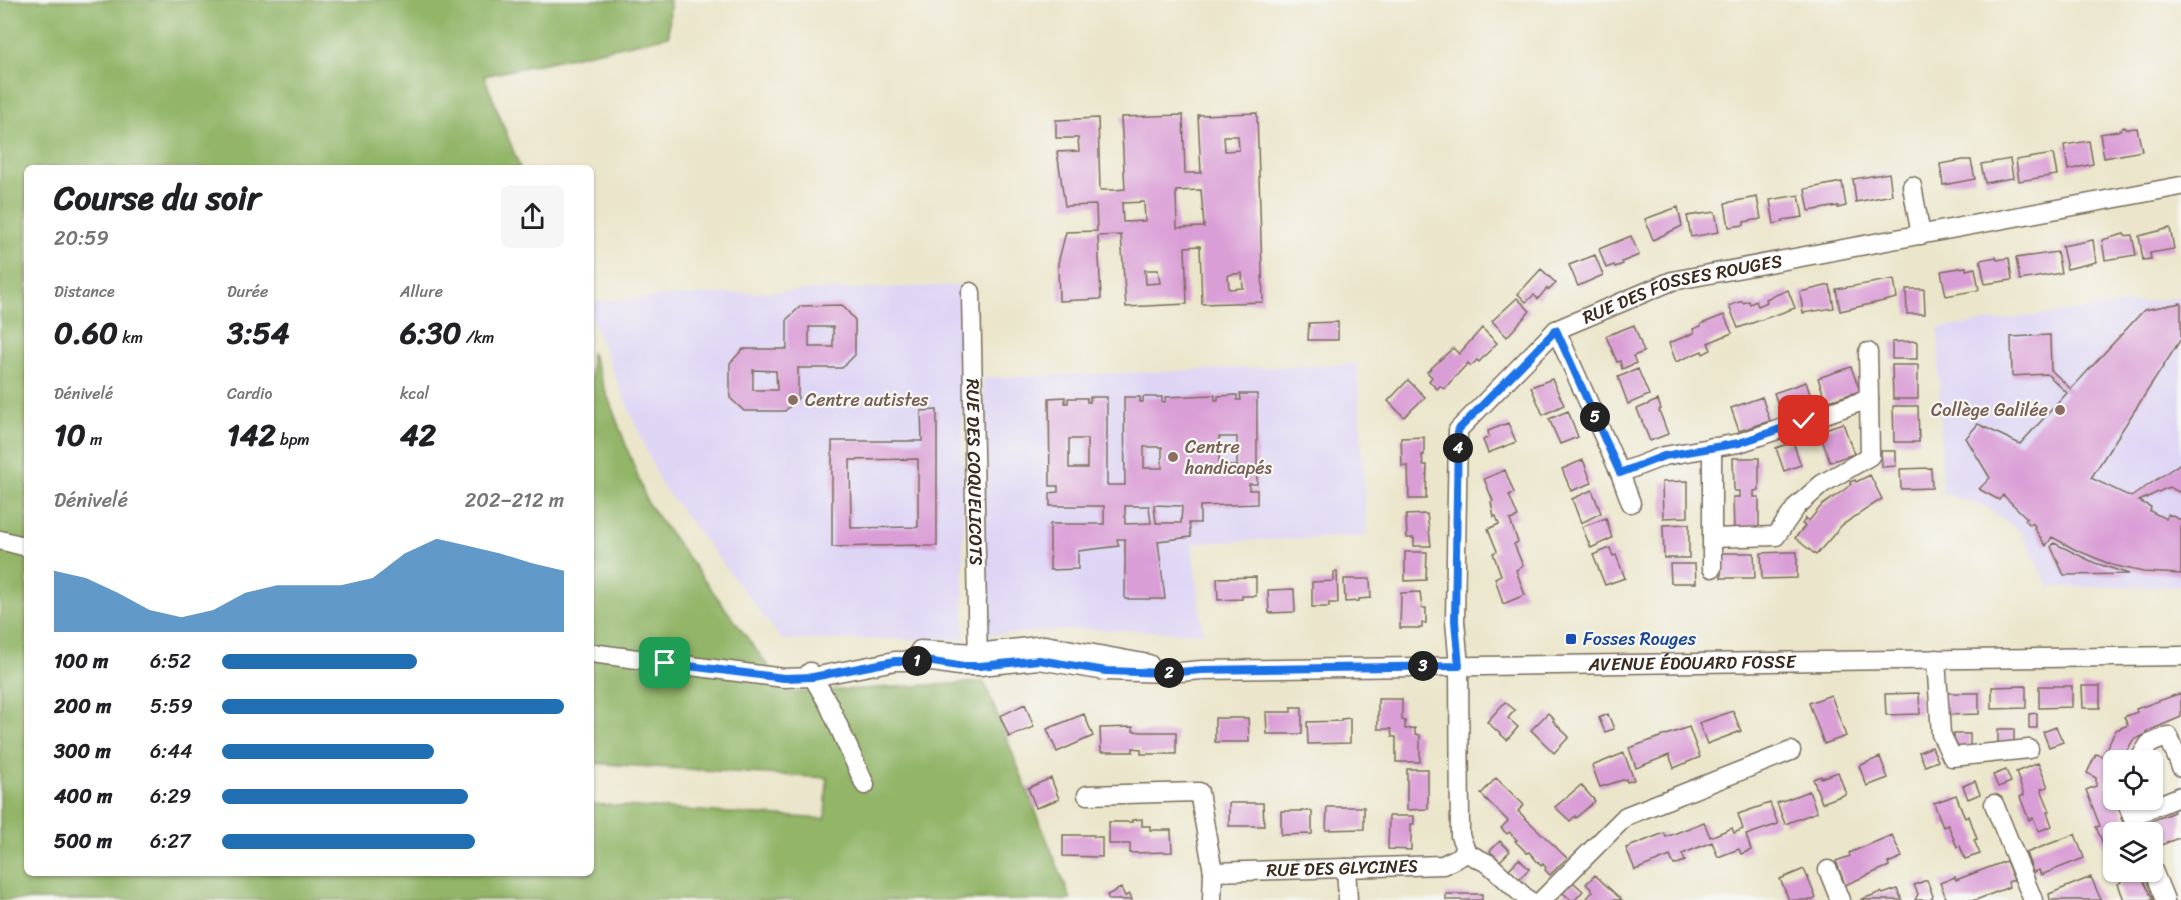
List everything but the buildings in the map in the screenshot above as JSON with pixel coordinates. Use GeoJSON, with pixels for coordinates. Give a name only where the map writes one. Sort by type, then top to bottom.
{"type":"FeatureCollection","features":[{"type":"Feature","properties":{"kind":"street"},"geometry":{"type":"LineString","coordinates":[[1912,186],[1921,235]]}},
{"type":"Feature","properties":{"kind":"street","name":"RUE DES FOSSES ROUGES"},"geometry":{"type":"LineString","coordinates":[[1467,853],[1460,836],[1459,666],[1455,621],[1458,430],[1556,330],[1672,281],[2181,186]]}},
{"type":"Feature","properties":{"kind":"street","name":"RUE DES COQUELICOTS"},"geometry":{"type":"LineString","coordinates":[[971,292],[977,659]]}},
{"type":"Feature","properties":{"kind":"street"},"geometry":{"type":"LineString","coordinates":[[1556,330],[1631,502]]}},
{"type":"Feature","properties":{"kind":"street"},"geometry":{"type":"LineString","coordinates":[[1712,538],[1776,536],[1797,506],[1822,483],[1870,456],[1868,352]]}},
{"type":"Feature","properties":{"kind":"street"},"geometry":{"type":"LineString","coordinates":[[1620,473],[1664,456],[1739,443],[1869,399]]}},
{"type":"Feature","properties":{"kind":"street"},"geometry":{"type":"LineString","coordinates":[[1712,447],[1712,568]]}},
{"type":"Feature","properties":{"kind":"street"},"geometry":{"type":"LineString","coordinates":[[0,540],[24,546]]}},
{"type":"Feature","properties":{"kind":"street","name":"AVENUE ÉDOUARD FOSSE"},"geometry":{"type":"LineString","coordinates":[[594,654],[784,678],[895,661],[939,657],[977,659],[1045,645],[1154,665],[1202,670],[2181,656]]}},
{"type":"Feature","properties":{"kind":"street"},"geometry":{"type":"LineString","coordinates":[[1936,659],[1941,734],[1952,757],[2029,749]]}},
{"type":"Feature","properties":{"kind":"street"},"geometry":{"type":"LineString","coordinates":[[811,675],[829,705],[866,785]]}},
{"type":"Feature","properties":{"kind":"street"},"geometry":{"type":"LineString","coordinates":[[2145,750],[2149,744],[2168,736],[2181,768]]}},
{"type":"Feature","properties":{"kind":"street"},"geometry":{"type":"LineString","coordinates":[[1542,900],[1626,816],[1791,751]]}},
{"type":"Feature","properties":{"kind":"street"},"geometry":{"type":"LineString","coordinates":[[1087,795],[1199,792],[1213,872],[1212,900]]}},
{"type":"Feature","properties":{"kind":"street"},"geometry":{"type":"LineString","coordinates":[[2132,816],[2181,796]]}},
{"type":"Feature","properties":{"kind":"street"},"geometry":{"type":"LineString","coordinates":[[1994,804],[2033,900]]}},
{"type":"Feature","properties":{"kind":"street"},"geometry":{"type":"LineString","coordinates":[[1467,853],[1489,864],[1528,900]]}},
{"type":"Feature","properties":{"kind":"street","name":"RUE DES GLYCINES"},"geometry":{"type":"LineString","coordinates":[[1213,872],[1443,865],[1467,853]]}},
{"type":"Feature","properties":{"kind":"street"},"geometry":{"type":"LineString","coordinates":[[1346,868],[1348,900]]}},
{"type":"Feature","properties":{"kind":"street"},"geometry":{"type":"LineString","coordinates":[[1828,870],[1840,900]]}},
{"type":"Feature","properties":{"kind":"street"},"geometry":{"type":"LineString","coordinates":[[2158,882],[2165,900]]}},
{"type":"Feature","properties":{"kind":"shaded area","name":"Centre autistes"},"geometry":{"type":"Polygon","coordinates":[[[961,285],[964,639],[782,640],[660,483],[594,325],[594,302],[688,295],[961,285]]]}},
{"type":"Feature","properties":{"kind":"shaded area","name":"Collège Galilée"},"geometry":{"type":"Polygon","coordinates":[[[2181,298],[2181,586],[2049,587],[2021,532],[1986,507],[1942,493],[1938,328],[2181,298]]]}},
{"type":"Feature","properties":{"kind":"shaded area","name":"Centre handicapés"},"geometry":{"type":"Polygon","coordinates":[[[1357,364],[1367,536],[1192,543],[1203,633],[1086,629],[986,635],[983,378],[1357,364]]]}},
{"type":"Feature","properties":{"kind":"green space"},"geometry":{"type":"Polygon","coordinates":[[[0,0],[670,0],[669,36],[484,76],[519,165],[24,165],[24,876],[594,876],[594,804],[825,819],[827,778],[594,763],[594,360],[648,504],[788,693],[984,682],[1071,900],[0,900],[0,0]]]}},
{"type":"Feature","properties":{"kind":"place","name":"Centre autistes"},"geometry":{"type":"Point","coordinates":[793,400]}},
{"type":"Feature","properties":{"kind":"place","name":"Collège Galilée"},"geometry":{"type":"Point","coordinates":[2060,410]}},
{"type":"Feature","properties":{"kind":"place","name":"Centre handicapés"},"geometry":{"type":"Point","coordinates":[1173,457]}},
{"type":"Feature","properties":{"kind":"place","name":"Fosses Rouges"},"geometry":{"type":"Point","coordinates":[1571,639]}},
{"type":"Feature","properties":{"kind":"route"},"geometry":{"type":"LineString","coordinates":[[665,663],[784,678],[813,677],[895,661],[926,661],[959,666],[980,666],[1039,660],[1106,671],[1168,673],[1202,670],[1459,666],[1455,621],[1458,430],[1556,330],[1620,473],[1664,456],[1739,443],[1804,421]]}}]}
